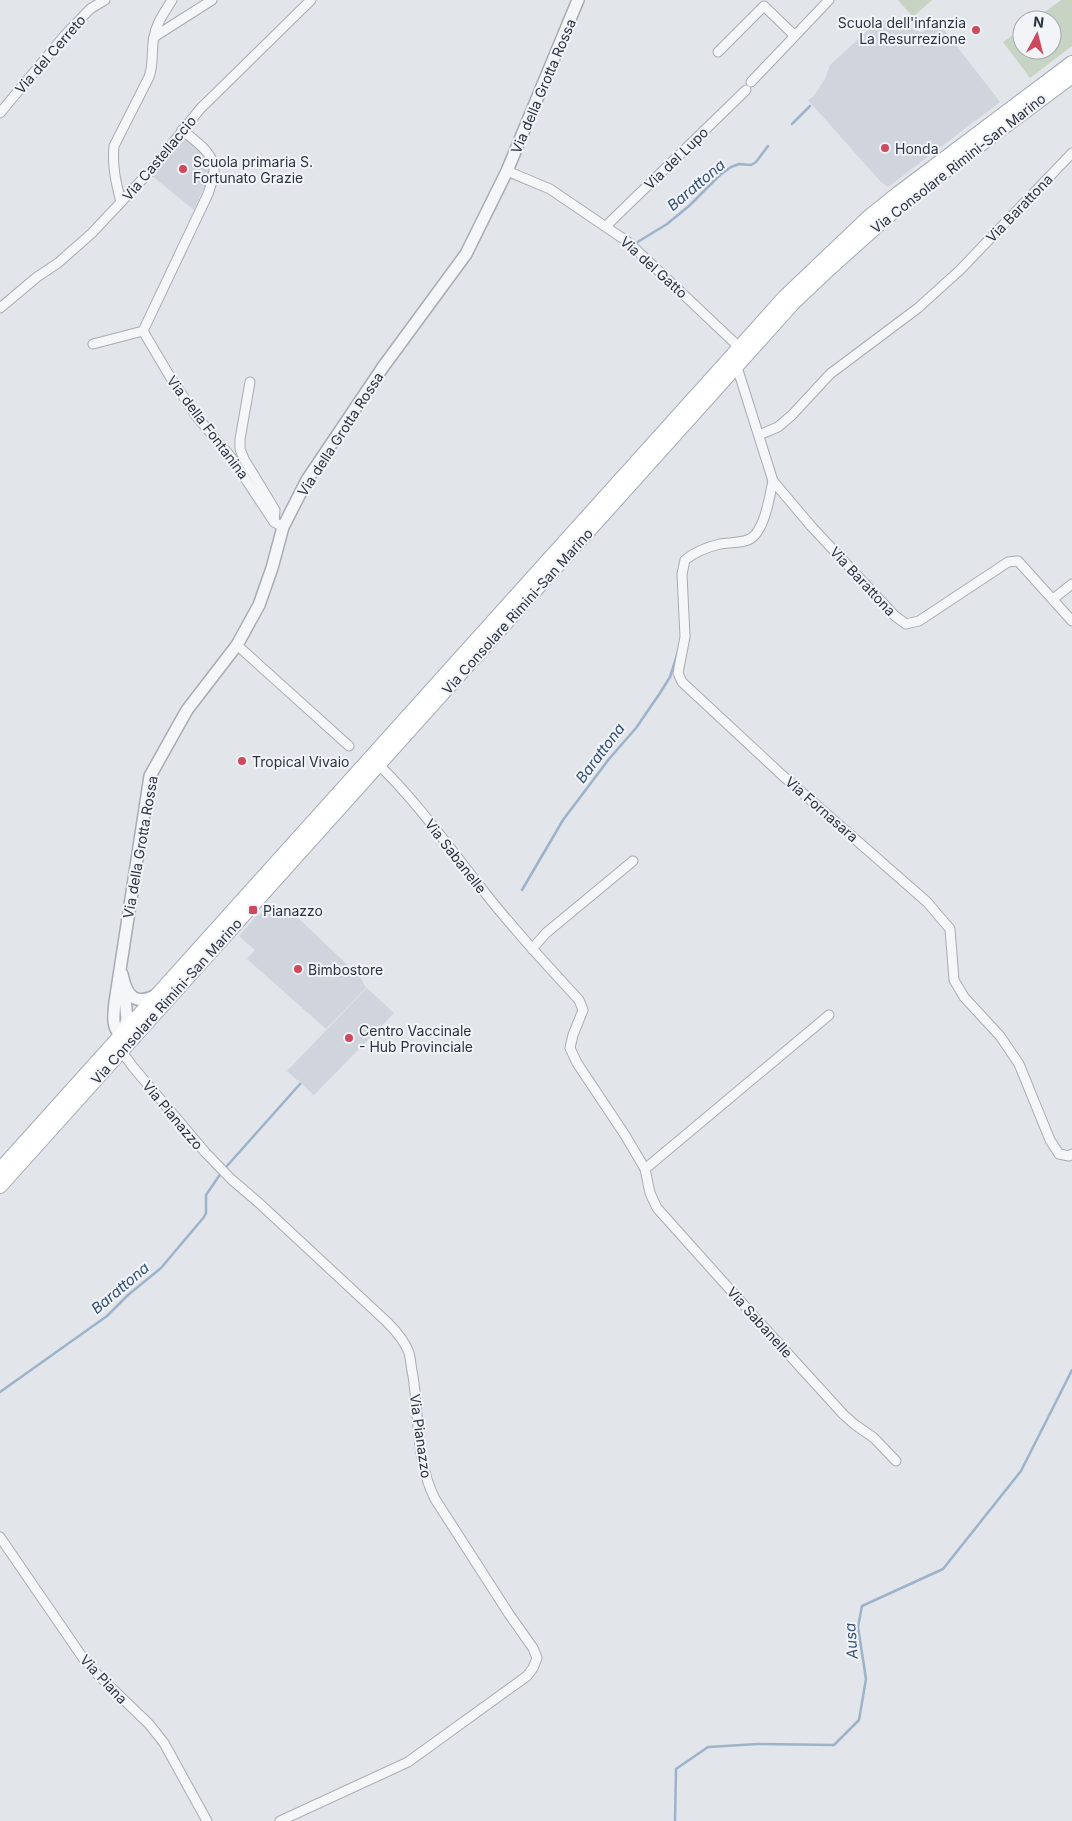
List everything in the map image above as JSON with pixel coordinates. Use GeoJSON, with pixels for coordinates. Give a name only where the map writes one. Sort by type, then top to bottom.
{"type":"FeatureCollection","features":[{"type":"Feature","properties":{"kind":"main road","name":"Via Consolare Rimini-San Marino"},"geometry":{"type":"LineString","coordinates":[[0,1186],[122,1043],[159,994],[785,297],[899,192],[1072,63]]}},
{"type":"Feature","properties":{"kind":"main road","name":"Via Consolare Rimini-San Marino"},"geometry":{"type":"LineString","coordinates":[[0,1170],[122,1043],[378,765],[794,303],[874,227],[906,200],[1072,76]]}},
{"type":"Feature","properties":{"kind":"street","name":"Via del Cerreto"},"geometry":{"type":"LineString","coordinates":[[0,113],[65,35],[90,9],[105,0]]}},
{"type":"Feature","properties":{"kind":"street"},"geometry":{"type":"LineString","coordinates":[[121,202],[115,180],[114,146],[152,70],[154,36],[158,22],[172,0]]}},
{"type":"Feature","properties":{"kind":"street"},"geometry":{"type":"LineString","coordinates":[[154,36],[212,0]]}},
{"type":"Feature","properties":{"kind":"street","name":"Via Castellaccio"},"geometry":{"type":"LineString","coordinates":[[0,308],[37,277],[58,263],[92,233],[152,169],[200,109],[311,0]]}},
{"type":"Feature","properties":{"kind":"street","name":"Via della Grotta Rossa"},"geometry":{"type":"LineString","coordinates":[[122,1043],[114,1023],[118,980],[150,776],[186,710],[237,645],[259,606],[272,568],[278,525],[326,450],[383,367],[466,254],[507,171],[578,0]]}},
{"type":"Feature","properties":{"kind":"street"},"geometry":{"type":"LineString","coordinates":[[751,82],[829,0]]}},
{"type":"Feature","properties":{"kind":"street"},"geometry":{"type":"LineString","coordinates":[[718,52],[764,6],[794,36]]}},
{"type":"Feature","properties":{"kind":"street","name":"Via del Lupo"},"geometry":{"type":"LineString","coordinates":[[606,226],[746,90]]}},
{"type":"Feature","properties":{"kind":"street"},"geometry":{"type":"LineString","coordinates":[[93,344],[143,331],[208,194],[214,171],[212,162],[208,154],[182,130]]}},
{"type":"Feature","properties":{"kind":"street","name":"Via Barattona"},"geometry":{"type":"LineString","coordinates":[[759,435],[778,427],[792,415],[830,374],[918,308],[960,270],[1072,153]]}},
{"type":"Feature","properties":{"kind":"street","name":"Via del Gatto"},"geometry":{"type":"LineString","coordinates":[[507,171],[550,189],[628,242],[645,256],[662,275],[694,302],[739,347]]}},
{"type":"Feature","properties":{"kind":"street","name":"Via della Fontanina"},"geometry":{"type":"LineString","coordinates":[[143,331],[168,375],[196,417],[231,457],[278,525]]}},
{"type":"Feature","properties":{"kind":"street"},"geometry":{"type":"LineString","coordinates":[[737,367],[739,347]]}},
{"type":"Feature","properties":{"kind":"street","name":"Via Barattona"},"geometry":{"type":"LineString","coordinates":[[737,367],[773,481],[817,533],[895,616],[906,624],[919,621],[1008,562],[1018,562],[1072,621]]}},
{"type":"Feature","properties":{"kind":"street","name":"Via della Fontanina"},"geometry":{"type":"LineString","coordinates":[[250,382],[240,449],[244,459],[275,510],[278,525]]}},
{"type":"Feature","properties":{"kind":"street","name":"Via Fornasara"},"geometry":{"type":"LineString","coordinates":[[773,481],[762,522],[753,537],[736,543],[720,544],[696,552],[685,560],[682,574],[685,637],[678,673],[682,682],[782,774],[927,902],[950,929],[954,980],[964,997],[1000,1036],[1019,1064],[1054,1147],[1059,1154],[1069,1156],[1072,1154]]}},
{"type":"Feature","properties":{"kind":"street"},"geometry":{"type":"LineString","coordinates":[[1053,599],[1072,584]]}},
{"type":"Feature","properties":{"kind":"street"},"geometry":{"type":"LineString","coordinates":[[237,645],[349,746]]}},
{"type":"Feature","properties":{"kind":"street","name":"Via Sabanelle"},"geometry":{"type":"LineString","coordinates":[[378,765],[392,778],[422,813],[487,896],[532,949],[579,1000],[583,1010],[570,1048],[576,1064],[645,1169],[650,1193],[658,1208],[843,1414],[874,1438],[896,1461]]}},
{"type":"Feature","properties":{"kind":"street"},"geometry":{"type":"LineString","coordinates":[[532,949],[546,934],[633,861]]}},
{"type":"Feature","properties":{"kind":"street","name":"Via della Grotta Rossa"},"geometry":{"type":"LineString","coordinates":[[120,968],[128,1019],[122,1043]]}},
{"type":"Feature","properties":{"kind":"street"},"geometry":{"type":"LineString","coordinates":[[124,988],[135,999],[143,1000],[159,994]]}},
{"type":"Feature","properties":{"kind":"street"},"geometry":{"type":"LineString","coordinates":[[645,1169],[829,1015]]}},
{"type":"Feature","properties":{"kind":"street","name":"Via Pianazzo"},"geometry":{"type":"LineString","coordinates":[[122,1043],[125,1056],[133,1067],[208,1156],[387,1322],[402,1339],[409,1353],[423,1463],[428,1486],[509,1614],[533,1648],[537,1658],[527,1676],[408,1762],[280,1821]]}},
{"type":"Feature","properties":{"kind":"street","name":"Via Piana"},"geometry":{"type":"LineString","coordinates":[[0,1537],[83,1658],[149,1724],[164,1744],[207,1821]]}},
{"type":"Feature","properties":{"kind":"shaded area"},"geometry":{"type":"Polygon","coordinates":[[[878,18],[887,22],[889,19],[920,32],[923,32],[936,19],[1000,102],[888,187],[881,182],[808,100],[814,96],[825,79],[830,65],[876,23],[878,18]]]}},
{"type":"Feature","properties":{"kind":"shaded area","name":"Scuola primaria S. Fortunato Grazie"},"geometry":{"type":"Polygon","coordinates":[[[184,135],[205,154],[210,163],[210,174],[194,210],[151,175],[184,135]]]}},
{"type":"Feature","properties":{"kind":"shaded area","name":"Bimbostore"},"geometry":{"type":"Polygon","coordinates":[[[279,910],[292,912],[361,978],[366,988],[326,1029],[247,959],[255,950],[239,936],[257,915],[279,910]]]}},
{"type":"Feature","properties":{"kind":"shaded area"},"geometry":{"type":"Polygon","coordinates":[[[367,988],[394,1013],[314,1095],[287,1071],[367,988]]]}},
{"type":"Feature","properties":{"kind":"green space"},"geometry":{"type":"Polygon","coordinates":[[[898,0],[932,0],[913,17],[898,0]]]}},
{"type":"Feature","properties":{"kind":"green space"},"geometry":{"type":"Polygon","coordinates":[[[1061,0],[1072,0],[1072,46],[1062,54],[1062,10],[1048,10],[1061,0]]]}},
{"type":"Feature","properties":{"kind":"green space"},"geometry":{"type":"Polygon","coordinates":[[[1012,36],[1012,54],[1003,42],[1012,36]]]}},
{"type":"Feature","properties":{"kind":"green space"},"geometry":{"type":"Polygon","coordinates":[[[1016,60],[1054,60],[1030,78],[1016,60]]]}},
{"type":"Feature","properties":{"kind":"waterway","name":"Barattona"},"geometry":{"type":"LineString","coordinates":[[792,124],[810,106]]}},
{"type":"Feature","properties":{"kind":"waterway","name":"Barattona"},"geometry":{"type":"LineString","coordinates":[[636,243],[667,224],[731,167],[739,164],[751,165],[756,162],[768,146]]}},
{"type":"Feature","properties":{"kind":"waterway","name":"Barattona"},"geometry":{"type":"LineString","coordinates":[[522,890],[563,820],[609,759],[636,728],[660,693],[670,677],[679,649]]}},
{"type":"Feature","properties":{"kind":"waterway","name":"Barattona"},"geometry":{"type":"LineString","coordinates":[[227,1166],[300,1084]]}},
{"type":"Feature","properties":{"kind":"waterway","name":"Barattona"},"geometry":{"type":"LineString","coordinates":[[0,1392],[107,1316],[128,1295],[161,1268],[204,1217],[206,1213],[206,1195],[221,1173]]}},
{"type":"Feature","properties":{"kind":"waterway","name":"Ausa"},"geometry":{"type":"LineString","coordinates":[[675,1821],[676,1769],[708,1747],[758,1744],[834,1745],[859,1720],[866,1679],[858,1627],[862,1606],[943,1569],[1021,1471],[1072,1370]]}},
{"type":"Feature","properties":{"kind":"place","name":"Scuola dell'infanzia La Resurrezione"},"geometry":{"type":"Point","coordinates":[976,30]}},
{"type":"Feature","properties":{"kind":"place","name":"Honda"},"geometry":{"type":"Point","coordinates":[885,148]}},
{"type":"Feature","properties":{"kind":"place","name":"Scuola primaria S. Fortunato Grazie"},"geometry":{"type":"Point","coordinates":[183,169]}},
{"type":"Feature","properties":{"kind":"place","name":"Tropical Vivaio"},"geometry":{"type":"Point","coordinates":[242,761]}},
{"type":"Feature","properties":{"kind":"place","name":"Pianazzo"},"geometry":{"type":"Point","coordinates":[253,910]}},
{"type":"Feature","properties":{"kind":"place","name":"Bimbostore"},"geometry":{"type":"Point","coordinates":[298,969]}},
{"type":"Feature","properties":{"kind":"place","name":"Centro Vaccinale - Hub Provinciale"},"geometry":{"type":"Point","coordinates":[349,1038]}}]}
